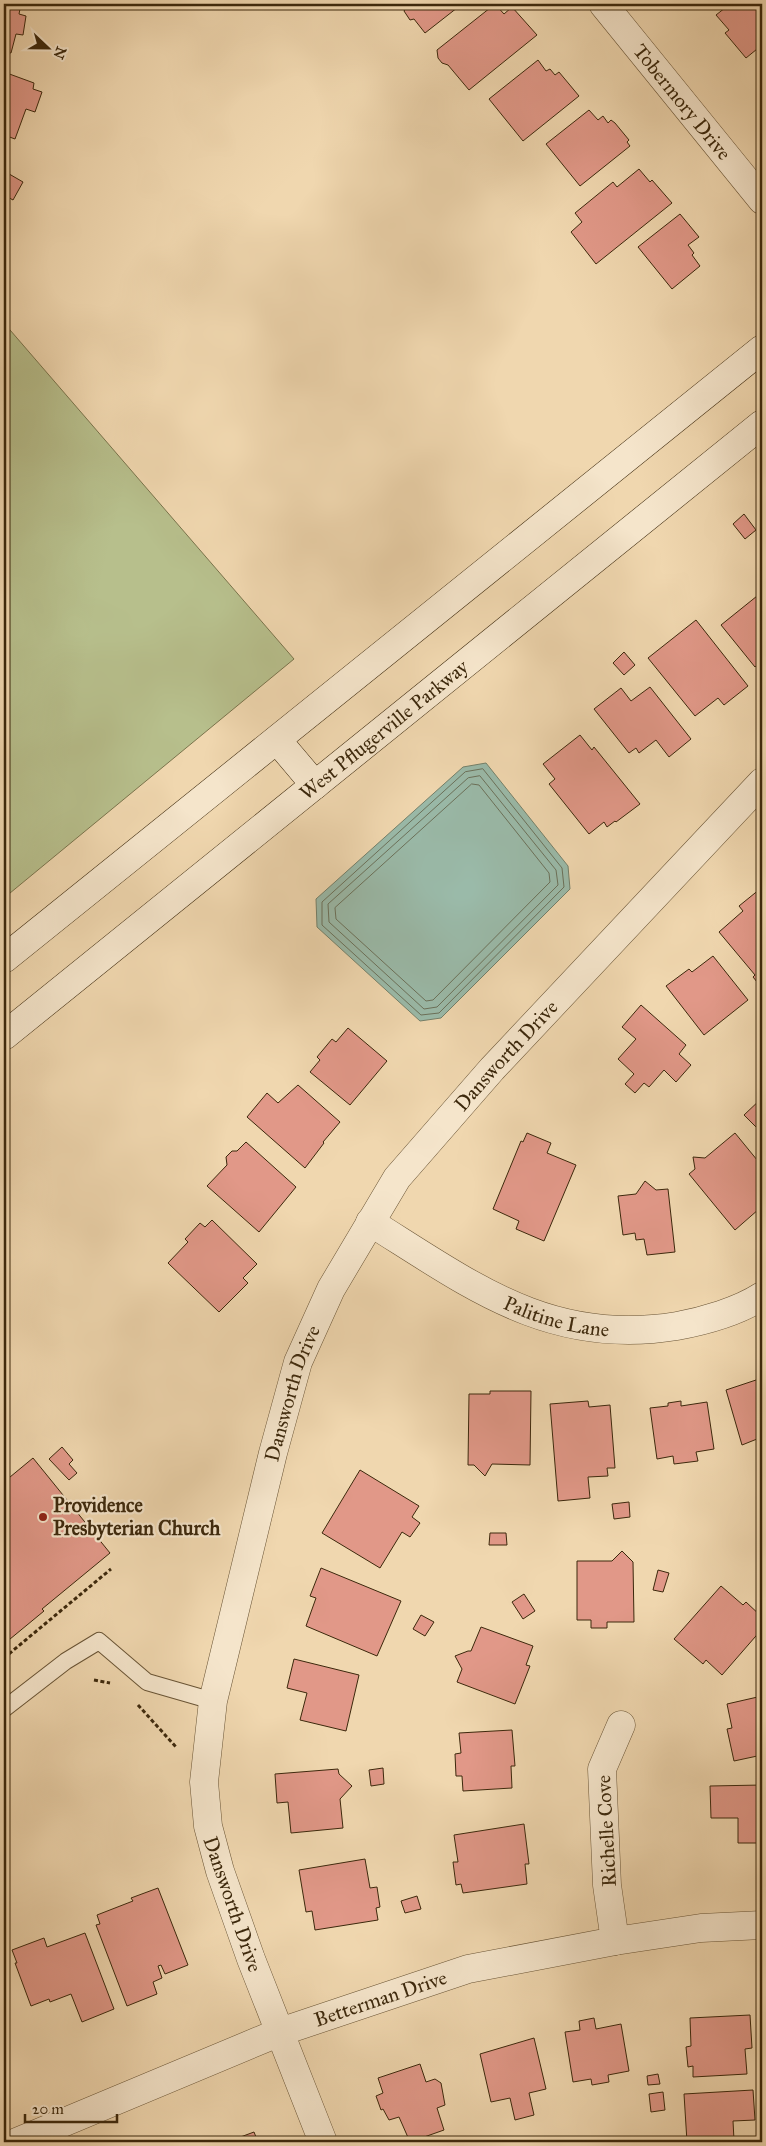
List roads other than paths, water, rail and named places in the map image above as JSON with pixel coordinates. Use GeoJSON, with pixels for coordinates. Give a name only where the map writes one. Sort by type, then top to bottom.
{"type":"FeatureCollection","features":[{"type":"Feature","properties":{"kind":"street","name":"Tobermory Drive"},"geometry":{"type":"LineString","coordinates":[[603,4],[762,200]]}},
{"type":"Feature","properties":{"kind":"street"},"geometry":{"type":"LineString","coordinates":[[4,959],[762,349]]}},
{"type":"Feature","properties":{"kind":"street","name":"West Pflugerville Parkway"},"geometry":{"type":"LineString","coordinates":[[4,1036],[762,424]]}},
{"type":"Feature","properties":{"kind":"street"},"geometry":{"type":"LineString","coordinates":[[277,740],[315,785]]}},
{"type":"Feature","properties":{"kind":"street","name":"Dansworth Drive"},"geometry":{"type":"LineString","coordinates":[[323,2142],[251,1959],[223,1880],[208,1826],[204,1782],[213,1701],[273,1453],[298,1362],[330,1289],[397,1178],[466,1098],[762,782]]}},
{"type":"Feature","properties":{"kind":"street","name":"Palitine Lane"},"geometry":{"type":"LineString","coordinates":[[370,1222],[491,1296],[555,1322],[606,1330],[650,1330],[700,1322],[762,1296]]}},
{"type":"Feature","properties":{"kind":"street","name":"Richelle Cove"},"geometry":{"type":"LineString","coordinates":[[616,1941],[608,1885],[602,1769],[621,1725]]}},
{"type":"Feature","properties":{"kind":"street","name":"Betterman Drive"},"geometry":{"type":"LineString","coordinates":[[18,2142],[280,2032],[468,1969],[616,1941],[701,1928],[762,1926]]}},
{"type":"Feature","properties":{"kind":"lane"},"geometry":{"type":"LineString","coordinates":[[4,1709],[66,1661],[99,1641],[147,1682],[213,1701]]}},
{"type":"Feature","properties":{"kind":"water"},"geometry":{"type":"Polygon","coordinates":[[[486,763],[568,866],[570,889],[441,1018],[420,1021],[317,927],[316,899],[463,767],[486,763]]]}},
{"type":"Feature","properties":{"kind":"place","name":"Providence Presbyterian Church"},"geometry":{"type":"Point","coordinates":[43,1517]}}]}
